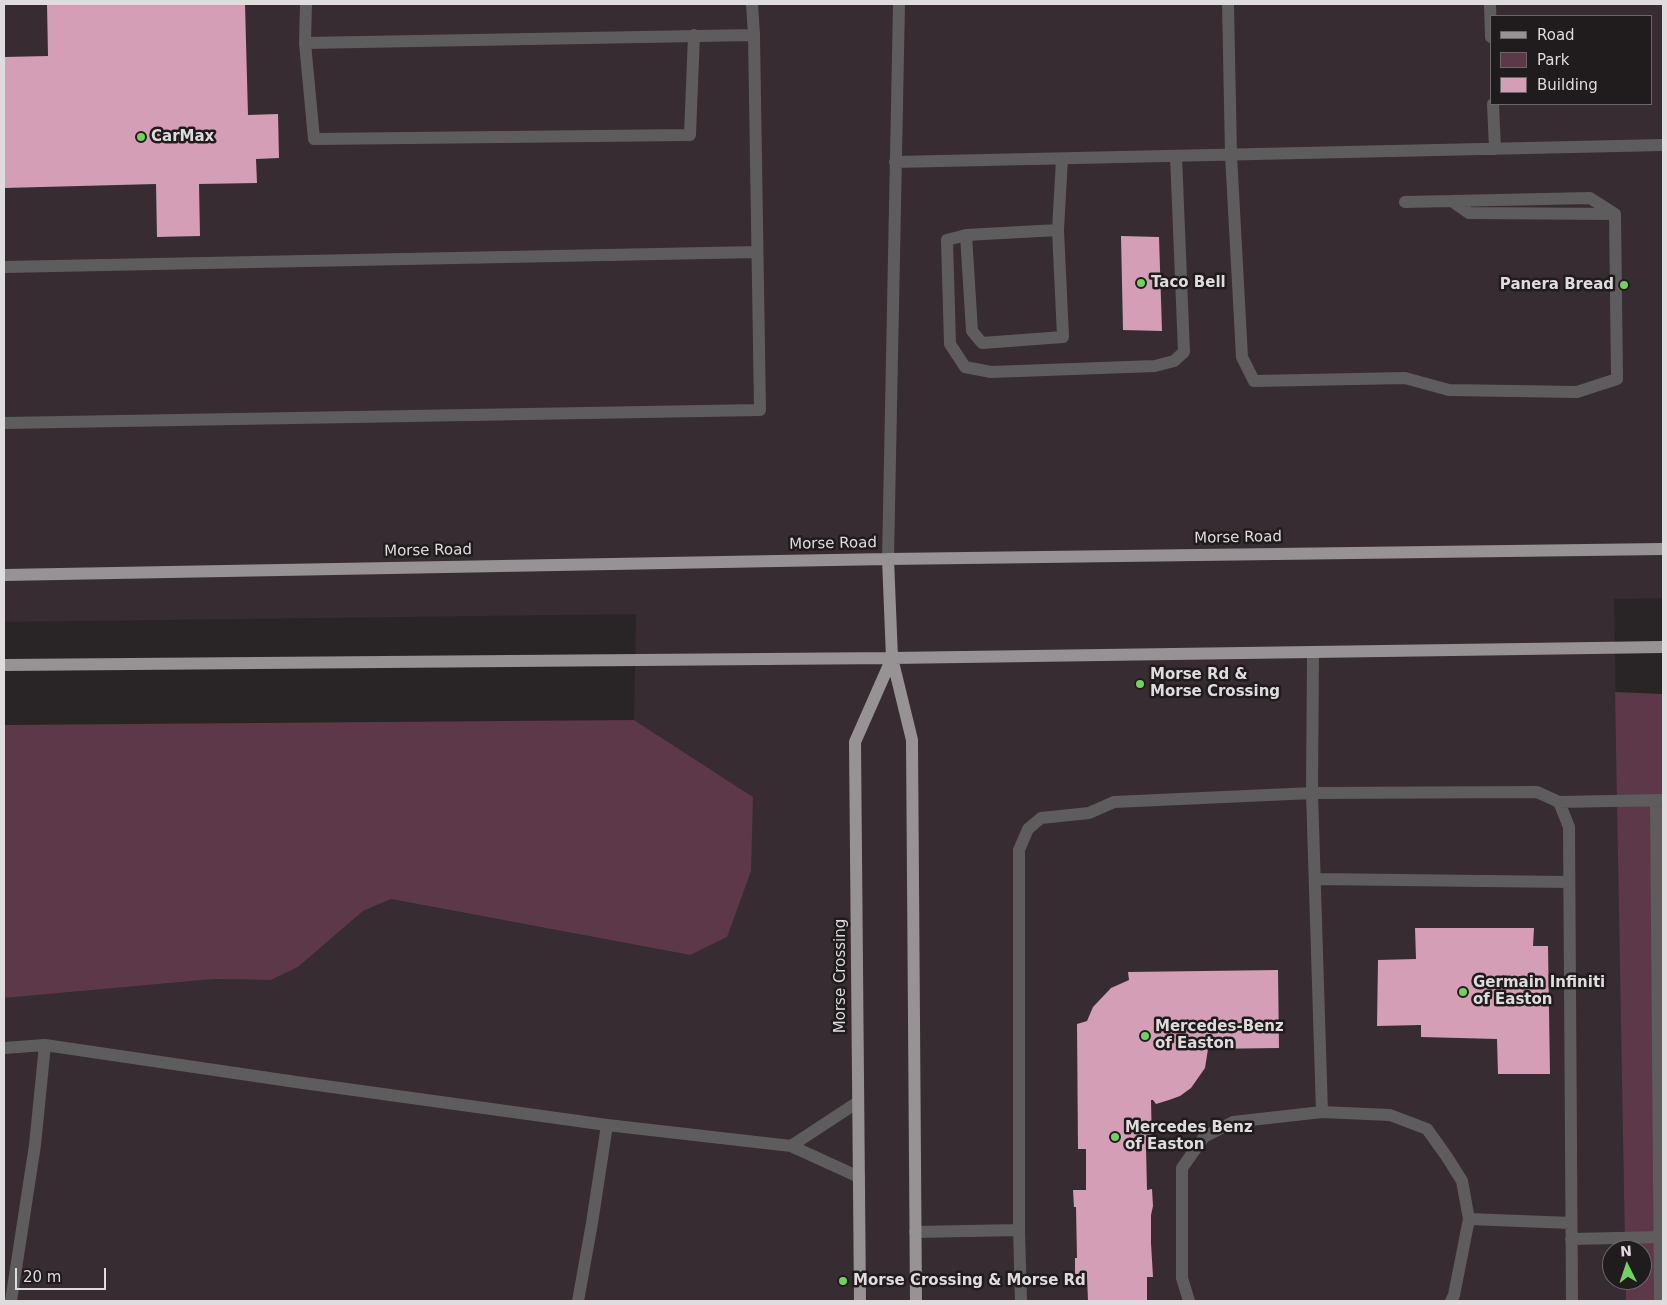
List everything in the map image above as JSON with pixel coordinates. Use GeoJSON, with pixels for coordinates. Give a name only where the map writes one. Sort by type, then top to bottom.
{"type":"FeatureCollection","features":[{"type":"Feature","properties":{"kind":"main road","name":"Morse Road"},"geometry":{"type":"LineString","coordinates":[[4,575],[888,559],[1663,549]]}},
{"type":"Feature","properties":{"kind":"main road","name":"Morse Crossing"},"geometry":{"type":"LineString","coordinates":[[888,559],[892,658],[912,740],[916,1301]]}},
{"type":"Feature","properties":{"kind":"main road"},"geometry":{"type":"LineString","coordinates":[[4,665],[892,658],[1663,647]]}},
{"type":"Feature","properties":{"kind":"main road","name":"Morse Crossing"},"geometry":{"type":"LineString","coordinates":[[860,1301],[855,742],[892,658]]}},
{"type":"Feature","properties":{"kind":"lane"},"geometry":{"type":"LineString","coordinates":[[306,4],[305,43],[314,139],[690,135],[694,35]]}},
{"type":"Feature","properties":{"kind":"lane"},"geometry":{"type":"LineString","coordinates":[[4,423],[760,410],[752,4]]}},
{"type":"Feature","properties":{"kind":"lane"},"geometry":{"type":"LineString","coordinates":[[888,559],[899,4]]}},
{"type":"Feature","properties":{"kind":"lane"},"geometry":{"type":"LineString","coordinates":[[1228,4],[1231,155],[1242,357],[1254,381],[1405,378],[1449,390],[1578,392],[1617,379],[1615,214],[1590,198],[1406,202]]}},
{"type":"Feature","properties":{"kind":"lane"},"geometry":{"type":"LineString","coordinates":[[305,43],[754,35]]}},
{"type":"Feature","properties":{"kind":"lane"},"geometry":{"type":"LineString","coordinates":[[1493,105],[1495,149]]}},
{"type":"Feature","properties":{"kind":"lane"},"geometry":{"type":"LineString","coordinates":[[895,162],[1663,145]]}},
{"type":"Feature","properties":{"kind":"lane"},"geometry":{"type":"LineString","coordinates":[[1058,230],[966,235],[947,240],[950,344],[965,367],[991,372],[1155,366],[1174,361],[1184,352],[1176,156]]}},
{"type":"Feature","properties":{"kind":"lane"},"geometry":{"type":"LineString","coordinates":[[966,235],[972,331],[982,343],[1063,336],[1058,230],[1062,159]]}},
{"type":"Feature","properties":{"kind":"lane"},"geometry":{"type":"LineString","coordinates":[[4,267],[757,252]]}},
{"type":"Feature","properties":{"kind":"lane"},"geometry":{"type":"LineString","coordinates":[[1313,652],[1312,794],[1322,1112]]}},
{"type":"Feature","properties":{"kind":"lane"},"geometry":{"type":"LineString","coordinates":[[1020,1301],[1018,850],[1028,829],[1041,818],[1089,813],[1114,802],[1312,794],[1537,792],[1559,802],[1660,800],[1660,1301]]}},
{"type":"Feature","properties":{"kind":"lane"},"geometry":{"type":"LineString","coordinates":[[1559,802],[1569,827],[1572,1301]]}},
{"type":"Feature","properties":{"kind":"lane"},"geometry":{"type":"LineString","coordinates":[[1315,879],[1569,882]]}},
{"type":"Feature","properties":{"kind":"lane"},"geometry":{"type":"LineString","coordinates":[[4,1048],[45,1045],[607,1125],[791,1146],[858,1177]]}},
{"type":"Feature","properties":{"kind":"lane"},"geometry":{"type":"LineString","coordinates":[[11,1301],[35,1145],[45,1045]]}},
{"type":"Feature","properties":{"kind":"lane"},"geometry":{"type":"LineString","coordinates":[[791,1146],[858,1102]]}},
{"type":"Feature","properties":{"kind":"lane"},"geometry":{"type":"LineString","coordinates":[[1189,1301],[1182,1278],[1182,1168],[1204,1137],[1233,1122],[1322,1112],[1390,1115],[1427,1129],[1447,1157],[1462,1181],[1469,1220],[1454,1296],[1451,1301]]}},
{"type":"Feature","properties":{"kind":"lane"},"geometry":{"type":"LineString","coordinates":[[578,1301],[607,1125]]}},
{"type":"Feature","properties":{"kind":"lane"},"geometry":{"type":"LineString","coordinates":[[1469,1220],[1571,1224]]}},
{"type":"Feature","properties":{"kind":"lane"},"geometry":{"type":"LineString","coordinates":[[915,1232],[1020,1230]]}},
{"type":"Feature","properties":{"kind":"lane"},"geometry":{"type":"LineString","coordinates":[[1571,1239],[1661,1237]]}},
{"type":"Feature","properties":{"kind":"shaded area"},"geometry":{"type":"Polygon","coordinates":[[[4,4],[1663,4],[1663,598],[1614,599],[1625,1240],[1602,1240],[1602,1290],[1626,1290],[1626,1301],[4,1301],[4,998],[214,979],[271,980],[298,967],[363,911],[391,899],[690,955],[753,797],[634,720],[636,614],[4,622],[4,4]]]}},
{"type":"Feature","properties":{"kind":"green space"},"geometry":{"type":"Polygon","coordinates":[[[1615,692],[1663,694],[1663,1301],[1626,1301],[1626,1290],[1652,1290],[1652,1240],[1625,1240],[1615,692]]]}},
{"type":"Feature","properties":{"kind":"green space"},"geometry":{"type":"Polygon","coordinates":[[[634,720],[753,797],[751,871],[727,937],[690,955],[391,899],[363,911],[298,967],[271,980],[214,979],[4,998],[4,725],[634,720]]]}},
{"type":"Feature","properties":{"kind":"building","name":"CarMax"},"geometry":{"type":"Polygon","coordinates":[[[47,4],[245,4],[248,115],[278,114],[279,158],[256,159],[257,183],[199,184],[200,236],[157,237],[156,184],[4,188],[4,57],[48,56],[47,4]]]}},
{"type":"Feature","properties":{"kind":"building","name":"Taco Bell"},"geometry":{"type":"Polygon","coordinates":[[[1121,236],[1159,237],[1162,331],[1123,330],[1121,236]]]}},
{"type":"Feature","properties":{"kind":"building","name":"Germain Infiniti of Easton"},"geometry":{"type":"Polygon","coordinates":[[[1415,928],[1534,928],[1533,946],[1548,946],[1550,1074],[1498,1074],[1497,1039],[1421,1037],[1421,1025],[1377,1026],[1378,960],[1416,959],[1415,928]]]}},
{"type":"Feature","properties":{"kind":"building","name":"Mercedes Benz of Easton"},"geometry":{"type":"Polygon","coordinates":[[[1278,970],[1279,1048],[1208,1049],[1205,1068],[1191,1088],[1180,1096],[1156,1104],[1151,1100],[1152,1146],[1146,1147],[1147,1190],[1152,1189],[1153,1206],[1151,1215],[1151,1243],[1153,1277],[1147,1277],[1147,1301],[1088,1301],[1087,1277],[1084,1274],[1075,1274],[1075,1258],[1077,1258],[1076,1207],[1074,1207],[1073,1190],[1086,1190],[1086,1149],[1078,1149],[1077,1024],[1087,1021],[1093,1007],[1111,988],[1129,980],[1128,972],[1278,970]]]}},
{"type":"Feature","properties":{"kind":"place","name":"CarMax"},"geometry":{"type":"Point","coordinates":[141,137]}},
{"type":"Feature","properties":{"kind":"place","name":"Taco Bell"},"geometry":{"type":"Point","coordinates":[1141,283]}},
{"type":"Feature","properties":{"kind":"place","name":"Panera Bread"},"geometry":{"type":"Point","coordinates":[1624,285]}},
{"type":"Feature","properties":{"kind":"place","name":"Morse Rd & Morse Crossing"},"geometry":{"type":"Point","coordinates":[1140,684]}},
{"type":"Feature","properties":{"kind":"place","name":"Germain Infiniti of Easton"},"geometry":{"type":"Point","coordinates":[1463,992]}},
{"type":"Feature","properties":{"kind":"place","name":"Mercedes-Benz of Easton"},"geometry":{"type":"Point","coordinates":[1145,1036]}},
{"type":"Feature","properties":{"kind":"place","name":"Mercedes Benz of Easton"},"geometry":{"type":"Point","coordinates":[1115,1137]}},
{"type":"Feature","properties":{"kind":"place","name":"Morse Crossing & Morse Rd"},"geometry":{"type":"Point","coordinates":[843,1281]}}]}
